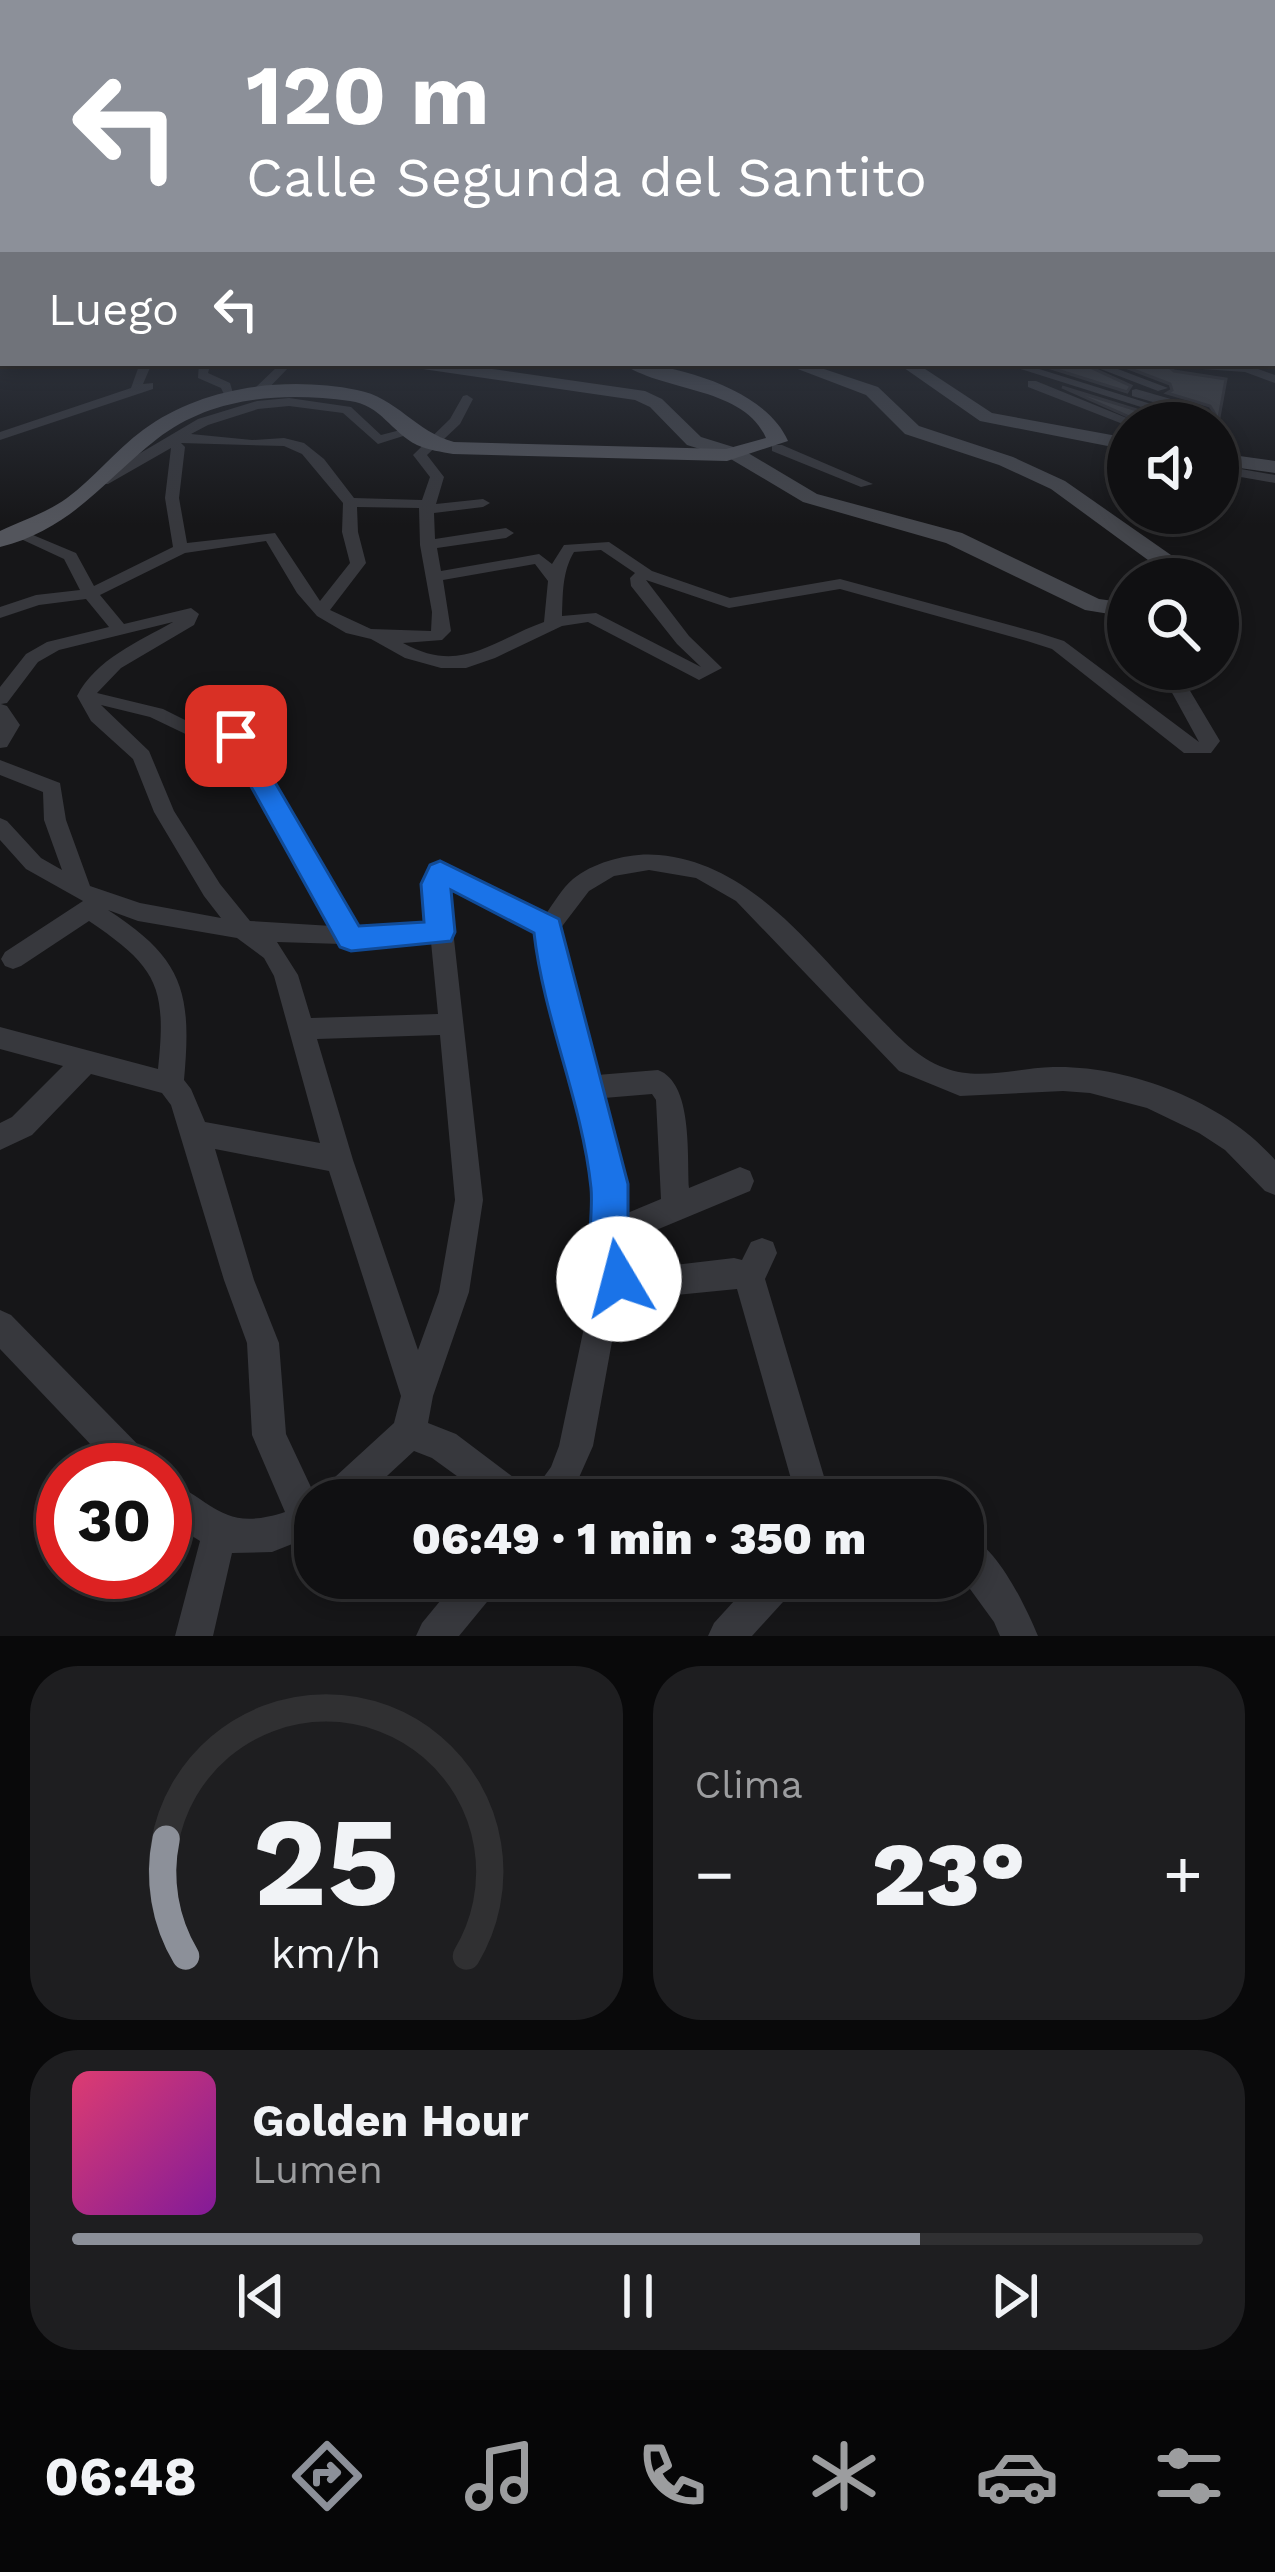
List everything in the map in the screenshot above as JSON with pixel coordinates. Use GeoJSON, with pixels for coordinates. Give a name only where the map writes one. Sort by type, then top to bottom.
{"type":"FeatureCollection","features":[{"type":"Feature","properties":{"kind":"main road"},"geometry":{"type":"LineString","coordinates":[[481,372],[639,395],[656,404],[700,445],[741,458],[810,498],[966,542],[1093,605],[1107,607]]}},
{"type":"Feature","properties":{"kind":"main road"},"geometry":{"type":"LineString","coordinates":[[656,372],[754,409],[776,438]]}},
{"type":"Feature","properties":{"kind":"main road"},"geometry":{"type":"LineString","coordinates":[[817,372],[872,391],[912,430],[1006,461],[1058,485],[1159,558]]}},
{"type":"Feature","properties":{"kind":"main road"},"geometry":{"type":"LineString","coordinates":[[919,372],[986,417],[1107,440]]}},
{"type":"Feature","properties":{"kind":"main road"},"geometry":{"type":"LineString","coordinates":[[8,536],[73,505],[154,432],[184,413],[259,391],[355,395],[382,404],[420,437],[472,450],[741,458],[776,438]]}},
{"type":"Feature","properties":{"kind":"main road"},"geometry":{"type":"LineString","coordinates":[[671,455],[700,445],[776,438]]}},
{"type":"Feature","properties":{"kind":"main road"},"geometry":{"type":"LineString","coordinates":[[597,455],[741,458]]}},
{"type":"Feature","properties":{"kind":"main road"},"geometry":{"type":"LineString","coordinates":[[1239,462],[1275,467]]}},
{"type":"Feature","properties":{"kind":"street"},"geometry":{"type":"LineString","coordinates":[[0,436],[142,387],[144,372]]}},
{"type":"Feature","properties":{"kind":"street"},"geometry":{"type":"LineString","coordinates":[[202,372],[226,386],[231,397]]}},
{"type":"Feature","properties":{"kind":"street"},"geometry":{"type":"LineString","coordinates":[[259,391],[278,372]]}},
{"type":"Feature","properties":{"kind":"street"},"geometry":{"type":"LineString","coordinates":[[1057,372],[1124,402]]}},
{"type":"Feature","properties":{"kind":"street"},"geometry":{"type":"LineString","coordinates":[[1139,372],[1198,402]]}},
{"type":"Feature","properties":{"kind":"street"},"geometry":{"type":"LineString","coordinates":[[1143,402],[1147,374]]}},
{"type":"Feature","properties":{"kind":"street"},"geometry":{"type":"LineString","coordinates":[[1032,384],[1107,402]]}},
{"type":"Feature","properties":{"kind":"street"},"geometry":{"type":"LineString","coordinates":[[104,481],[224,413],[278,402],[347,410],[378,440],[420,437],[455,421],[467,400]]}},
{"type":"Feature","properties":{"kind":"street"},"geometry":{"type":"LineString","coordinates":[[176,440],[224,436],[242,442],[293,443],[315,458],[350,502],[425,507],[483,503]]}},
{"type":"Feature","properties":{"kind":"street"},"geometry":{"type":"LineString","coordinates":[[0,613],[36,600],[90,594],[181,549],[270,536],[321,611],[339,624],[374,634],[426,638],[442,631],[425,507],[437,477],[420,458],[420,437]]}},
{"type":"Feature","properties":{"kind":"street"},"geometry":{"type":"LineString","coordinates":[[776,438],[866,484]]}},
{"type":"Feature","properties":{"kind":"street"},"geometry":{"type":"LineString","coordinates":[[176,440],[173,526],[181,549]]}},
{"type":"Feature","properties":{"kind":"street"},"geometry":{"type":"LineString","coordinates":[[1239,473],[1275,479]]}},
{"type":"Feature","properties":{"kind":"street"},"geometry":{"type":"LineString","coordinates":[[321,611],[358,563],[350,532],[350,502]]}},
{"type":"Feature","properties":{"kind":"street"},"geometry":{"type":"LineString","coordinates":[[428,545],[506,533]]}},
{"type":"Feature","properties":{"kind":"street"},"geometry":{"type":"LineString","coordinates":[[8,536],[70,556],[90,594],[122,632]]}},
{"type":"Feature","properties":{"kind":"street"},"geometry":{"type":"LineString","coordinates":[[555,579],[564,553],[591,544],[616,551],[646,574],[676,588],[729,603],[795,588],[857,587],[1046,641],[1107,681]]}},
{"type":"Feature","properties":{"kind":"street"},"geometry":{"type":"LineString","coordinates":[[437,576],[539,559],[555,579],[558,596],[552,626]]}},
{"type":"Feature","properties":{"kind":"street"},"geometry":{"type":"LineString","coordinates":[[374,634],[454,667],[552,626],[590,617],[687,672],[710,672],[713,668],[637,583],[646,574]]}},
{"type":"Feature","properties":{"kind":"street"},"geometry":{"type":"LineString","coordinates":[[0,699],[41,652],[191,613],[188,620],[102,673],[89,685],[86,696],[98,717],[142,756],[164,812],[212,890],[247,934],[272,951],[286,975],[339,1160],[417,1396]]}},
{"type":"Feature","properties":{"kind":"street"},"geometry":{"type":"LineString","coordinates":[[1121,690],[1172,735],[1191,748],[1204,748],[1210,741],[1180,690]]}},
{"type":"Feature","properties":{"kind":"street"},"geometry":{"type":"LineString","coordinates":[[86,696],[156,712],[198,734],[232,731],[351,939]]}},
{"type":"Feature","properties":{"kind":"street"},"geometry":{"type":"LineString","coordinates":[[0,710],[10,725],[0,742]]}},
{"type":"Feature","properties":{"kind":"street"},"geometry":{"type":"LineString","coordinates":[[0,767],[53,788],[55,820],[90,900]]}},
{"type":"Feature","properties":{"kind":"street"},"geometry":{"type":"LineString","coordinates":[[0,826],[41,868],[90,900],[146,950],[171,991],[176,1034],[170,1084]]}},
{"type":"Feature","properties":{"kind":"street"},"geometry":{"type":"LineString","coordinates":[[563,1479],[576,1446],[612,1234],[609,1184],[588,1087],[554,972],[548,927],[580,885],[609,869],[649,862],[683,865],[744,896],[908,1063],[962,1084],[1071,1079],[1157,1100],[1232,1137],[1258,1157],[1275,1181]]}},
{"type":"Feature","properties":{"kind":"street"},"geometry":{"type":"LineString","coordinates":[[356,1479],[409,1432],[454,1292],[469,1200],[429,866],[548,927]]}},
{"type":"Feature","properties":{"kind":"street"},"geometry":{"type":"LineString","coordinates":[[13,958],[90,900],[247,934],[351,939],[440,932]]}},
{"type":"Feature","properties":{"kind":"street"},"geometry":{"type":"LineString","coordinates":[[303,1029],[451,1024]]}},
{"type":"Feature","properties":{"kind":"street"},"geometry":{"type":"LineString","coordinates":[[0,1038],[170,1084],[182,1097],[263,1343],[268,1435],[297,1479]]}},
{"type":"Feature","properties":{"kind":"street"},"geometry":{"type":"LineString","coordinates":[[0,1137],[22,1126],[86,1061]]}},
{"type":"Feature","properties":{"kind":"street"},"geometry":{"type":"LineString","coordinates":[[588,1087],[658,1082],[664,1087],[669,1096],[676,1208]]}},
{"type":"Feature","properties":{"kind":"street"},"geometry":{"type":"LineString","coordinates":[[196,1133],[339,1160]]}},
{"type":"Feature","properties":{"kind":"street"},"geometry":{"type":"LineString","coordinates":[[612,1234],[740,1181]]}},
{"type":"Feature","properties":{"kind":"street"},"geometry":{"type":"LineString","coordinates":[[607,1275],[619,1279],[630,1270],[666,1281],[734,1273],[756,1265],[809,1479]]}},
{"type":"Feature","properties":{"kind":"street"},"geometry":{"type":"LineString","coordinates":[[6,1338],[112,1443]]}},
{"type":"Feature","properties":{"kind":"street"},"geometry":{"type":"LineString","coordinates":[[409,1432],[444,1446],[490,1479]]}},
{"type":"Feature","properties":{"kind":"street"},"geometry":{"type":"LineString","coordinates":[[192,1516],[219,1534],[248,1540],[294,1522]]}},
{"type":"Feature","properties":{"kind":"street"},"geometry":{"type":"LineString","coordinates":[[194,1636],[219,1534]]}},
{"type":"Feature","properties":{"kind":"street"},"geometry":{"type":"LineString","coordinates":[[984,1578],[1008,1609],[1018,1636]]}},
{"type":"Feature","properties":{"kind":"street"},"geometry":{"type":"LineString","coordinates":[[435,1636],[466,1599]]}},
{"type":"Feature","properties":{"kind":"street"},"geometry":{"type":"LineString","coordinates":[[727,1636],[761,1599]]}},
{"type":"Feature","properties":{"kind":"building"},"geometry":{"type":"Polygon","coordinates":[[[1065,372],[1101,372],[1131,386],[1127,392],[1065,372]]]}},
{"type":"Feature","properties":{"kind":"building"},"geometry":{"type":"Polygon","coordinates":[[[1139,372],[1226,379],[1222,402],[1197,402],[1167,393],[1172,390],[1170,384],[1139,372]]]}},
{"type":"Feature","properties":{"kind":"building"},"geometry":{"type":"Polygon","coordinates":[[[1062,387],[1111,402],[1107,407],[1062,387]]]}},
{"type":"Feature","properties":{"kind":"route"},"geometry":{"type":"LineString","coordinates":[[236,736],[351,939],[440,932],[435,884],[440,872],[548,927],[554,972],[588,1087],[609,1184],[612,1234],[607,1275],[619,1279]]}}]}
